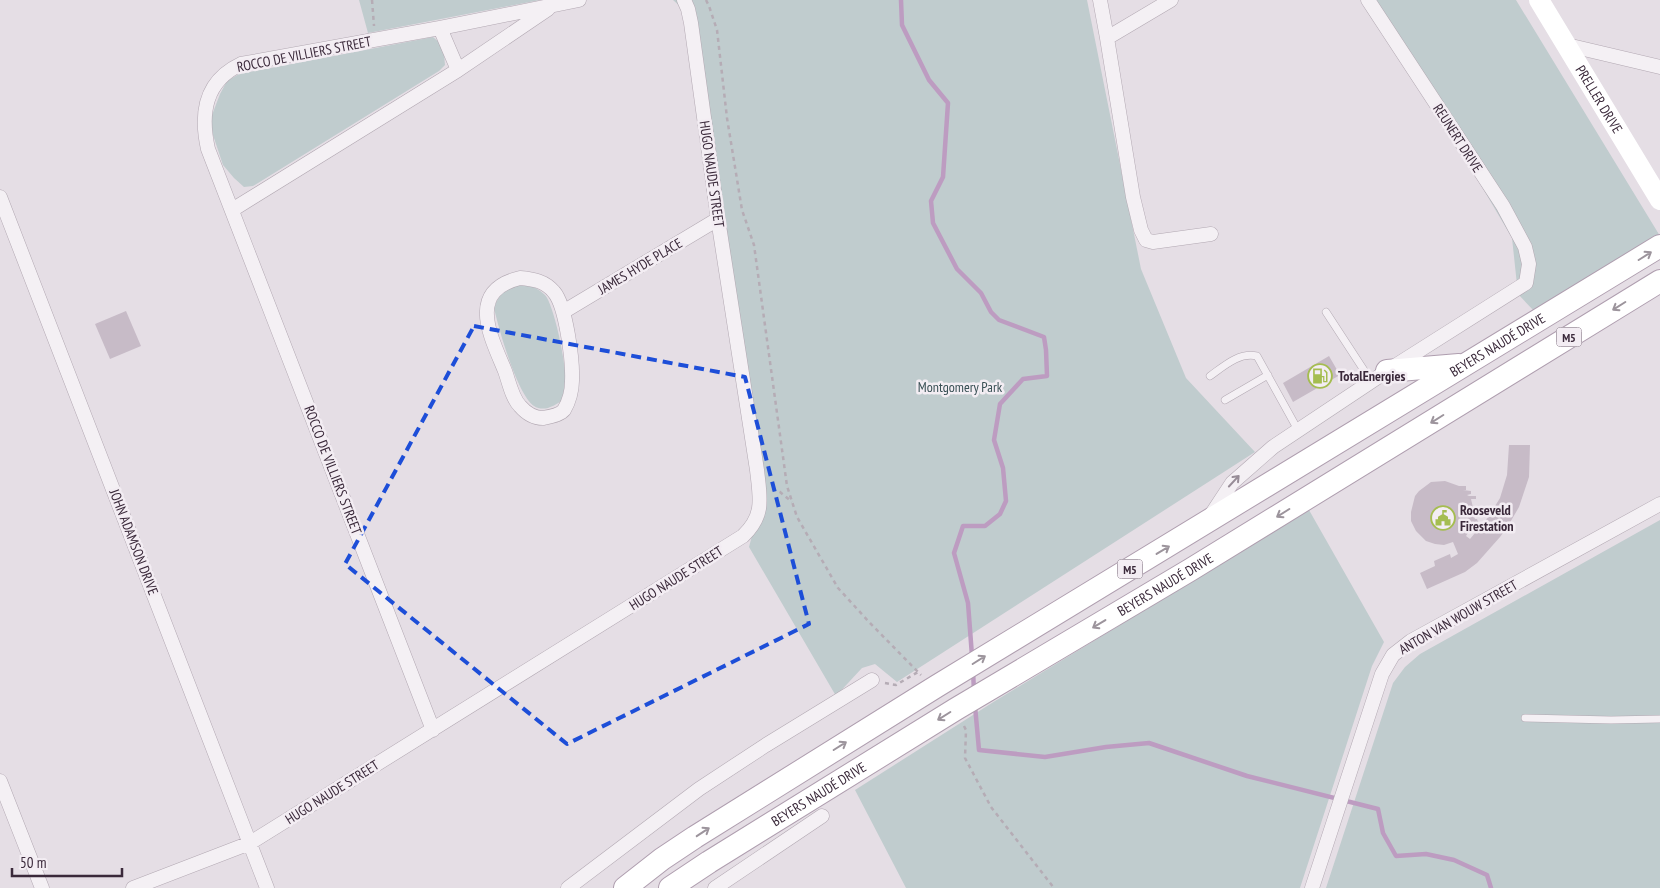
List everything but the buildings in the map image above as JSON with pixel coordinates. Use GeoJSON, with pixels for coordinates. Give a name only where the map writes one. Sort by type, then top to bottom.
{"type":"FeatureCollection","features":[{"type":"Feature","properties":{"kind":"main road","name":"PRELLER DRIVE"},"geometry":{"type":"LineString","coordinates":[[1539,0],[1660,200]]}},
{"type":"Feature","properties":{"kind":"main road","name":"BEYERS NAUDÉ DRIVE"},"geometry":{"type":"LineString","coordinates":[[625,888],[662,859],[695,837],[937,686],[1660,246]]}},
{"type":"Feature","properties":{"kind":"main road","name":"BEYERS NAUDÉ DRIVE"},"geometry":{"type":"LineString","coordinates":[[670,888],[956,709],[1404,440],[1660,281]]}},
{"type":"Feature","properties":{"kind":"main road"},"geometry":{"type":"LineString","coordinates":[[1379,376],[1465,364]]}},
{"type":"Feature","properties":{"kind":"main road"},"geometry":{"type":"LineString","coordinates":[[1387,412],[1404,440]]}},
{"type":"Feature","properties":{"kind":"main road"},"geometry":{"type":"LineString","coordinates":[[1291,471],[1307,498]]}},
{"type":"Feature","properties":{"kind":"street","name":"ROCCO DE VILLIERS STREET"},"geometry":{"type":"LineString","coordinates":[[433,730],[208,149],[204,130],[205,108],[211,92],[220,78],[228,70],[241,64],[440,28],[579,0]]}},
{"type":"Feature","properties":{"kind":"street","name":"HUGO NAUDE STREET"},"geometry":{"type":"LineString","coordinates":[[134,888],[250,844],[743,536],[753,526],[758,516],[760,505],[758,484],[718,219],[691,22],[684,0]]}},
{"type":"Feature","properties":{"kind":"street"},"geometry":{"type":"LineString","coordinates":[[1100,0],[1134,197],[1143,236],[1146,240],[1152,242],[1211,234]]}},
{"type":"Feature","properties":{"kind":"street"},"geometry":{"type":"LineString","coordinates":[[1107,38],[1171,0]]}},
{"type":"Feature","properties":{"kind":"street","name":"REUNERT DRIVE"},"geometry":{"type":"LineString","coordinates":[[1368,0],[1503,206],[1524,247],[1528,264],[1526,283]]}},
{"type":"Feature","properties":{"kind":"street","name":"ROCCO DE VILLIERS STREET"},"geometry":{"type":"LineString","coordinates":[[232,210],[458,70],[553,6]]}},
{"type":"Feature","properties":{"kind":"street"},"geometry":{"type":"LineString","coordinates":[[440,28],[458,70]]}},
{"type":"Feature","properties":{"kind":"street"},"geometry":{"type":"LineString","coordinates":[[1567,45],[1660,67]]}},
{"type":"Feature","properties":{"kind":"street","name":"JOHN ADAMSON DRIVE"},"geometry":{"type":"LineString","coordinates":[[0,197],[267,888]]}},
{"type":"Feature","properties":{"kind":"street","name":"JAMES HYDE PLACE"},"geometry":{"type":"LineString","coordinates":[[563,312],[718,219]]}},
{"type":"Feature","properties":{"kind":"street"},"geometry":{"type":"LineString","coordinates":[[520,278],[543,283],[555,293],[563,312],[572,381],[570,396],[563,411],[556,415],[542,418],[529,415],[518,405],[489,332],[486,319],[487,306],[492,293],[498,287],[507,281],[520,278]]}},
{"type":"Feature","properties":{"kind":"street","name":"BEYERS NAUDÉ DRIVE"},"geometry":{"type":"LineString","coordinates":[[1207,522],[1232,483],[1273,447],[1379,376],[1526,283]]}},
{"type":"Feature","properties":{"kind":"street","name":"ANTON VAN WOUW STREET"},"geometry":{"type":"LineString","coordinates":[[1312,888],[1382,674],[1393,655],[1400,649],[1660,504]]}},
{"type":"Feature","properties":{"kind":"street"},"geometry":{"type":"LineString","coordinates":[[568,888],[700,789],[766,745],[872,680]]}},
{"type":"Feature","properties":{"kind":"street"},"geometry":{"type":"LineString","coordinates":[[0,782],[42,888]]}},
{"type":"Feature","properties":{"kind":"street","name":"BEYERS NAUDÉ DRIVE"},"geometry":{"type":"LineString","coordinates":[[715,888],[822,816]]}},
{"type":"Feature","properties":{"kind":"lane"},"geometry":{"type":"LineString","coordinates":[[1326,312],[1379,376]]}},
{"type":"Feature","properties":{"kind":"lane"},"geometry":{"type":"LineString","coordinates":[[1210,376],[1240,356],[1257,356],[1298,430]]}},
{"type":"Feature","properties":{"kind":"lane"},"geometry":{"type":"LineString","coordinates":[[1225,400],[1268,375]]}},
{"type":"Feature","properties":{"kind":"lane"},"geometry":{"type":"LineString","coordinates":[[1525,718],[1611,720],[1660,718]]}},
{"type":"Feature","properties":{"kind":"path"},"geometry":{"type":"LineString","coordinates":[[372,0],[376,40]]}},
{"type":"Feature","properties":{"kind":"path"},"geometry":{"type":"LineString","coordinates":[[706,0],[717,30],[726,118],[742,210],[754,245],[788,486],[797,517],[838,588],[918,672],[937,686]]}},
{"type":"Feature","properties":{"kind":"path"},"geometry":{"type":"LineString","coordinates":[[758,484],[780,492],[793,504]]}},
{"type":"Feature","properties":{"kind":"path"},"geometry":{"type":"LineString","coordinates":[[872,680],[896,685],[918,672]]}},
{"type":"Feature","properties":{"kind":"path"},"geometry":{"type":"LineString","coordinates":[[956,709],[966,730],[965,758],[991,807],[1054,888]]}},
{"type":"Feature","properties":{"kind":"highlighted area"},"geometry":{"type":"Polygon","coordinates":[[[474,326],[745,377],[809,624],[567,744],[345,564],[474,326]]]}},
{"type":"Feature","properties":{"kind":"green space"},"geometry":{"type":"Polygon","coordinates":[[[359,0],[540,0],[368,33],[359,0]]]}},
{"type":"Feature","properties":{"kind":"green space","name":"Montgomery Park"},"geometry":{"type":"Polygon","coordinates":[[[673,0],[1087,0],[1141,269],[1186,378],[1255,452],[897,682],[875,664],[862,668],[836,696],[749,547],[763,495],[694,19],[673,0]]]}},
{"type":"Feature","properties":{"kind":"green space"},"geometry":{"type":"Polygon","coordinates":[[[1372,0],[1516,0],[1660,236],[1660,242],[1533,310],[1518,294],[1512,238],[1372,0]]]}},
{"type":"Feature","properties":{"kind":"green space"},"geometry":{"type":"Polygon","coordinates":[[[433,37],[440,43],[444,52],[445,65],[439,71],[253,186],[244,187],[223,165],[210,126],[212,115],[227,81],[239,74],[433,37]]]}},
{"type":"Feature","properties":{"kind":"green space"},"geometry":{"type":"Polygon","coordinates":[[[525,284],[540,291],[549,302],[564,359],[565,394],[554,406],[546,408],[534,406],[521,389],[500,331],[494,308],[505,291],[514,286],[525,284]]]}},
{"type":"Feature","properties":{"kind":"green space"},"geometry":{"type":"Polygon","coordinates":[[[1309,510],[1384,642],[1372,666],[1300,888],[906,888],[855,790],[995,701],[1309,510]]]}},
{"type":"Feature","properties":{"kind":"green space"},"geometry":{"type":"Polygon","coordinates":[[[1660,520],[1660,888],[1326,888],[1393,683],[1405,667],[1420,654],[1660,520]]]}},
{"type":"Feature","properties":{"kind":"waterway"},"geometry":{"type":"LineString","coordinates":[[901,0],[902,25],[929,80],[948,103],[943,177],[931,201],[933,223],[957,269],[981,293],[991,312],[999,320],[1044,337],[1046,350],[1047,376],[1023,379],[1000,404],[994,440],[1003,468],[1006,501],[1000,514],[985,526],[963,526],[954,553],[968,603],[972,656]]}},
{"type":"Feature","properties":{"kind":"waterway"},"geometry":{"type":"LineString","coordinates":[[973,671],[974,691]]}},
{"type":"Feature","properties":{"kind":"waterway"},"geometry":{"type":"LineString","coordinates":[[975,706],[979,750],[1045,757],[1106,747],[1149,743],[1247,776],[1378,809],[1383,833],[1396,856],[1426,854],[1454,860],[1487,875],[1491,888]]}},
{"type":"Feature","properties":{"kind":"place","name":"TotalEnergies"},"geometry":{"type":"Point","coordinates":[1320,376]}},
{"type":"Feature","properties":{"kind":"place","name":"Rooseveld Firestation"},"geometry":{"type":"Point","coordinates":[1443,518]}}]}
